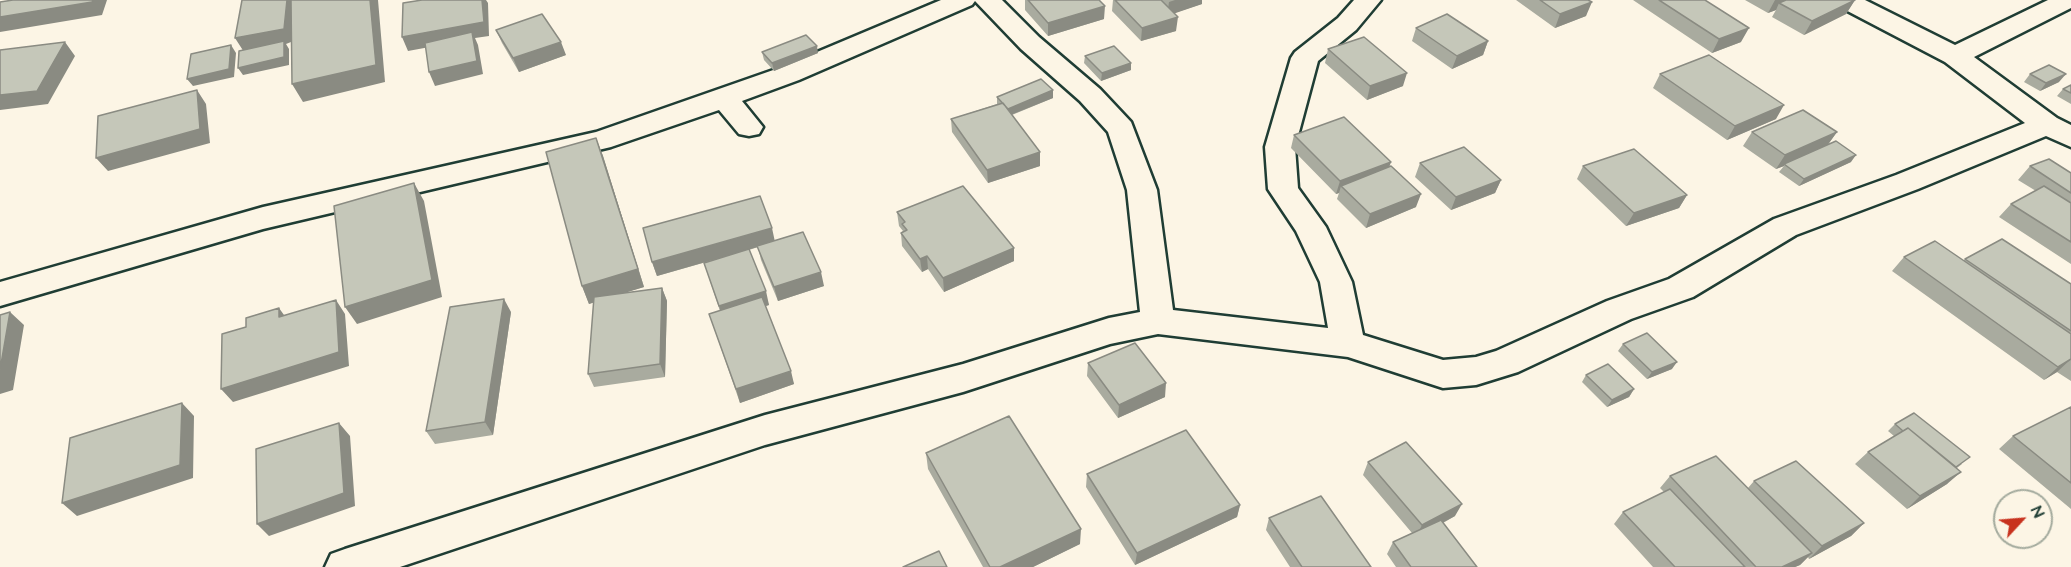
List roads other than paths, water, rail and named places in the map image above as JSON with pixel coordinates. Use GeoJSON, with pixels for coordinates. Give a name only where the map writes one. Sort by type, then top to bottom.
{"type":"FeatureCollection","features":[{"type":"Feature","properties":{"kind":"street"},"geometry":{"type":"LineString","coordinates":[[0,294],[263,218],[601,140],[789,74],[963,0]]}},
{"type":"Feature","properties":{"kind":"street"},"geometry":{"type":"LineString","coordinates":[[987,0],[1030,43],[1090,94],[1121,129],[1142,190],[1158,321]]}},
{"type":"Feature","properties":{"kind":"street"},"geometry":{"type":"LineString","coordinates":[[1348,344],[1336,282],[1310,227],[1283,189],[1280,147],[1305,58],[1347,24],[1368,0]]}},
{"type":"Feature","properties":{"kind":"street"},"geometry":{"type":"LineString","coordinates":[[1845,0],[1955,56],[2059,131]]}},
{"type":"Feature","properties":{"kind":"street"},"geometry":{"type":"LineString","coordinates":[[1955,56],[2068,0]]}},
{"type":"Feature","properties":{"kind":"street"},"geometry":{"type":"LineString","coordinates":[[724,98],[748,127]]}},
{"type":"Feature","properties":{"kind":"street"},"geometry":{"type":"LineString","coordinates":[[345,567],[765,430],[963,378],[1109,331],[1158,321],[1348,344],[1443,374],[1486,368],[1506,362],[1619,310],[1681,288],[1785,227],[1907,182],[2059,131]]}}]}
